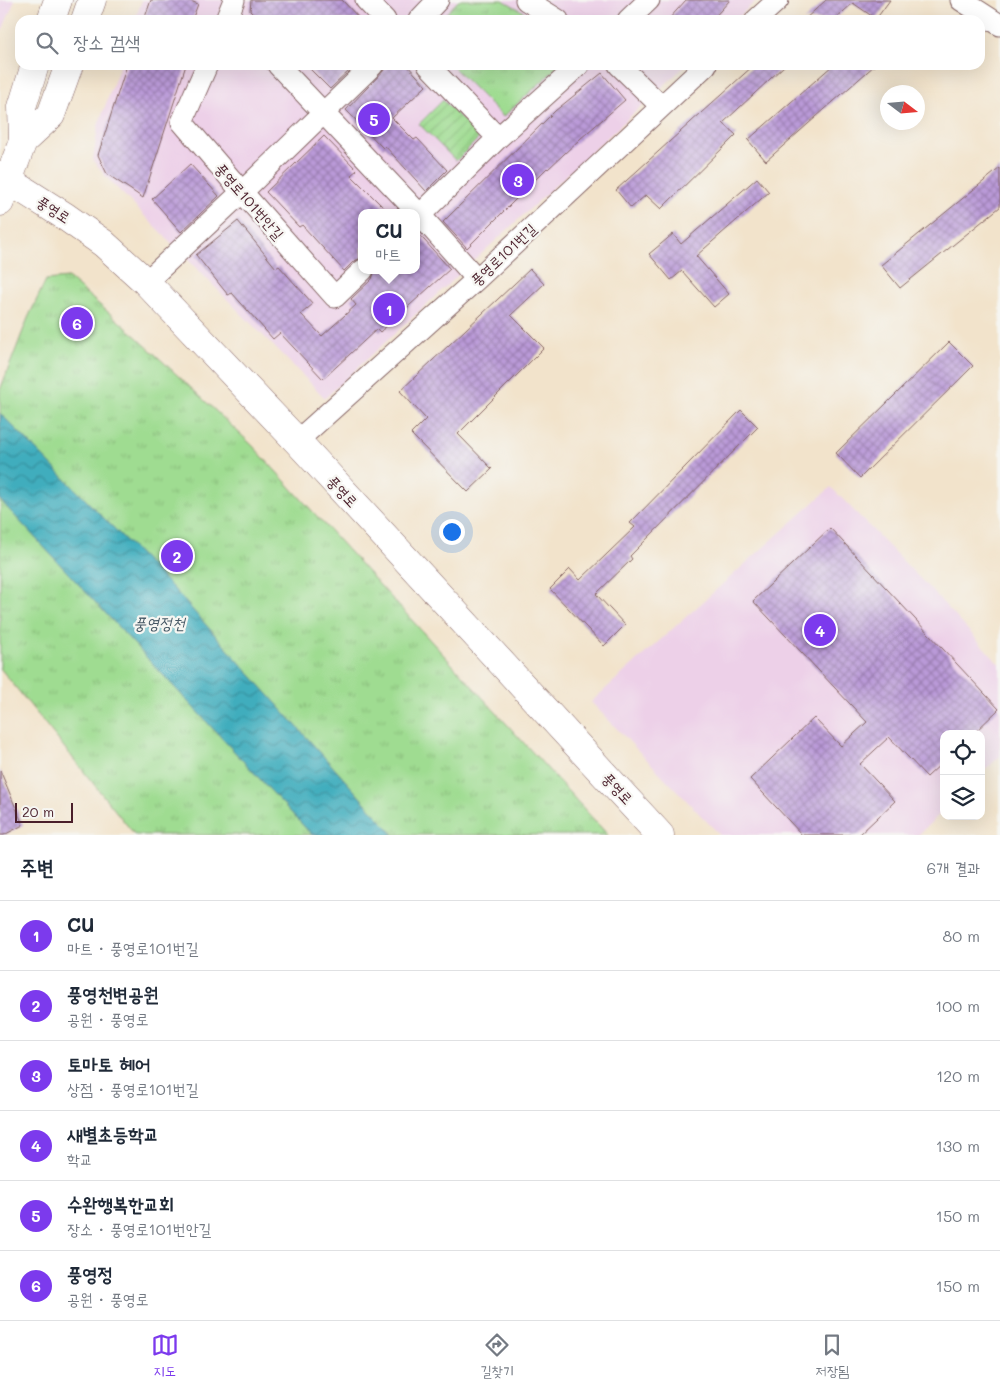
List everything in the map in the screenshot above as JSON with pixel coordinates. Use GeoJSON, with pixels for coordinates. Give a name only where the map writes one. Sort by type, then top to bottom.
{"type":"FeatureCollection","features":[{"type":"Feature","properties":{"kind":"main road"},"geometry":{"type":"LineString","coordinates":[[53,15],[58,0]]}},
{"type":"Feature","properties":{"kind":"main road"},"geometry":{"type":"LineString","coordinates":[[87,15],[92,0]]}},
{"type":"Feature","properties":{"kind":"main road"},"geometry":{"type":"LineString","coordinates":[[23,141],[22,107],[33,70]]}},
{"type":"Feature","properties":{"kind":"main road"},"geometry":{"type":"LineString","coordinates":[[3,186],[23,141],[51,115],[67,70]]}},
{"type":"Feature","properties":{"kind":"main road","name":"풍영로"},"geometry":{"type":"LineString","coordinates":[[3,186],[64,215],[104,243],[146,282],[297,441],[660,835]]}},
{"type":"Feature","properties":{"kind":"street"},"geometry":{"type":"LineString","coordinates":[[366,0],[380,15]]}},
{"type":"Feature","properties":{"kind":"street"},"geometry":{"type":"LineString","coordinates":[[424,15],[438,0]]}},
{"type":"Feature","properties":{"kind":"street"},"geometry":{"type":"LineString","coordinates":[[526,0],[550,15]]}},
{"type":"Feature","properties":{"kind":"street"},"geometry":{"type":"LineString","coordinates":[[633,15],[649,0]]}},
{"type":"Feature","properties":{"kind":"street"},"geometry":{"type":"LineString","coordinates":[[762,15],[778,0]]}},
{"type":"Feature","properties":{"kind":"street"},"geometry":{"type":"LineString","coordinates":[[960,0],[984,15]]}},
{"type":"Feature","properties":{"kind":"street"},"geometry":{"type":"LineString","coordinates":[[985,16],[1000,25]]}},
{"type":"Feature","properties":{"kind":"street","name":"풍영로101번안길"},"geometry":{"type":"LineString","coordinates":[[205,70],[182,122],[335,297],[359,274]]}},
{"type":"Feature","properties":{"kind":"street"},"geometry":{"type":"LineString","coordinates":[[283,70],[411,209]]}},
{"type":"Feature","properties":{"kind":"street"},"geometry":{"type":"LineString","coordinates":[[146,282],[368,70]]}},
{"type":"Feature","properties":{"kind":"street"},"geometry":{"type":"LineString","coordinates":[[433,70],[498,138]]}},
{"type":"Feature","properties":{"kind":"street"},"geometry":{"type":"LineString","coordinates":[[420,215],[498,138],[573,70]]}},
{"type":"Feature","properties":{"kind":"street"},"geometry":{"type":"LineString","coordinates":[[624,70],[661,106]]}},
{"type":"Feature","properties":{"kind":"street","name":"풍영로101번길"},"geometry":{"type":"LineString","coordinates":[[297,441],[477,279],[701,70]]}},
{"type":"Feature","properties":{"kind":"street"},"geometry":{"type":"LineString","coordinates":[[420,219],[477,279]]}},
{"type":"Feature","properties":{"kind":"shaded area"},"geometry":{"type":"Polygon","coordinates":[[[0,0],[15,0],[0,36],[0,0]]]}},
{"type":"Feature","properties":{"kind":"shaded area"},"geometry":{"type":"Polygon","coordinates":[[[142,0],[757,0],[740,15],[137,15],[142,0]]]}},
{"type":"Feature","properties":{"kind":"shaded area"},"geometry":{"type":"Polygon","coordinates":[[[118,70],[681,70],[325,398],[107,178],[93,160],[98,126],[118,70]]]}},
{"type":"Feature","properties":{"kind":"shaded area"},"geometry":{"type":"Polygon","coordinates":[[[831,487],[936,595],[1000,665],[1000,756],[985,770],[985,730],[940,730],[940,814],[918,835],[720,835],[591,702],[831,487]]]}},
{"type":"Feature","properties":{"kind":"green space"},"geometry":{"type":"Polygon","coordinates":[[[459,0],[503,0],[529,15],[445,15],[459,0]]]}},
{"type":"Feature","properties":{"kind":"green space"},"geometry":{"type":"Polygon","coordinates":[[[456,70],[555,70],[503,117],[456,70]]]}},
{"type":"Feature","properties":{"kind":"green space"},"geometry":{"type":"Polygon","coordinates":[[[443,100],[480,137],[456,161],[419,124],[443,100]]]}},
{"type":"Feature","properties":{"kind":"green space"},"geometry":{"type":"Polygon","coordinates":[[[68,278],[128,329],[252,445],[608,835],[135,835],[0,668],[0,390],[28,318],[46,280],[68,278]]]}},
{"type":"Feature","properties":{"kind":"water","name":"풍영정천"},"geometry":{"type":"Polygon","coordinates":[[[0,413],[173,588],[394,835],[312,835],[0,500],[0,413]]]}},
{"type":"Feature","properties":{"kind":"building"},"geometry":{"type":"Polygon","coordinates":[[[151,0],[188,0],[198,4],[194,15],[146,15],[151,0]]]}},
{"type":"Feature","properties":{"kind":"building"},"geometry":{"type":"Polygon","coordinates":[[[251,0],[342,0],[356,15],[254,15],[250,11],[251,0]]]}},
{"type":"Feature","properties":{"kind":"building"},"geometry":{"type":"Polygon","coordinates":[[[686,0],[730,0],[716,15],[672,15],[686,0]]]}},
{"type":"Feature","properties":{"kind":"building"},"geometry":{"type":"Polygon","coordinates":[[[826,0],[890,0],[879,15],[870,15],[853,3],[840,15],[810,15],[826,0]]]}},
{"type":"Feature","properties":{"kind":"building"},"geometry":{"type":"Polygon","coordinates":[[[125,70],[184,70],[143,198],[107,174],[98,155],[125,70]]]}},
{"type":"Feature","properties":{"kind":"building"},"geometry":{"type":"Polygon","coordinates":[[[311,70],[350,70],[330,89],[311,70]]]}},
{"type":"Feature","properties":{"kind":"building"},"geometry":{"type":"Polygon","coordinates":[[[384,70],[412,70],[426,86],[392,118],[414,140],[417,138],[447,170],[426,191],[385,146],[383,148],[346,110],[384,70]]]}},
{"type":"Feature","properties":{"kind":"building"},"geometry":{"type":"Polygon","coordinates":[[[748,70],[780,70],[723,123],[736,135],[661,209],[646,195],[631,208],[616,190],[748,70]]]}},
{"type":"Feature","properties":{"kind":"building"},"geometry":{"type":"Polygon","coordinates":[[[827,70],[869,70],[766,161],[748,140],[827,70]]]}},
{"type":"Feature","properties":{"kind":"building"},"geometry":{"type":"Polygon","coordinates":[[[602,73],[625,100],[547,168],[467,248],[443,222],[555,111],[602,73]]]}},
{"type":"Feature","properties":{"kind":"building"},"geometry":{"type":"Polygon","coordinates":[[[324,136],[357,170],[351,175],[385,209],[358,209],[358,260],[344,271],[302,225],[299,227],[266,192],[324,136]]]}},
{"type":"Feature","properties":{"kind":"building"},"geometry":{"type":"Polygon","coordinates":[[[190,164],[219,196],[181,232],[152,199],[190,164]]]}},
{"type":"Feature","properties":{"kind":"building"},"geometry":{"type":"Polygon","coordinates":[[[1000,168],[1000,207],[900,288],[881,265],[1000,168]]]}},
{"type":"Feature","properties":{"kind":"building"},"geometry":{"type":"Polygon","coordinates":[[[757,178],[769,192],[696,256],[729,294],[714,307],[682,271],[671,280],[649,254],[673,234],[681,244],[757,178]]]}},
{"type":"Feature","properties":{"kind":"building"},"geometry":{"type":"Polygon","coordinates":[[[238,221],[276,268],[279,266],[313,304],[301,314],[322,336],[356,305],[351,299],[372,279],[374,274],[420,274],[420,235],[450,269],[380,332],[377,329],[323,379],[280,333],[273,339],[232,293],[228,295],[196,255],[238,221]]]}},
{"type":"Feature","properties":{"kind":"building"},"geometry":{"type":"Polygon","coordinates":[[[530,269],[544,284],[511,315],[544,348],[458,434],[492,469],[468,492],[411,434],[426,419],[400,391],[530,269]]]}},
{"type":"Feature","properties":{"kind":"building"},"geometry":{"type":"Polygon","coordinates":[[[949,342],[973,366],[860,478],[836,453],[949,342]]]}},
{"type":"Feature","properties":{"kind":"building"},"geometry":{"type":"Polygon","coordinates":[[[741,410],[758,427],[630,556],[632,559],[596,594],[625,625],[604,646],[550,589],[570,569],[580,580],[635,527],[630,523],[741,410]]]}},
{"type":"Feature","properties":{"kind":"building"},"geometry":{"type":"Polygon","coordinates":[[[830,528],[999,709],[977,730],[940,730],[940,765],[927,777],[889,737],[860,764],[895,801],[859,835],[802,835],[750,779],[814,718],[841,746],[867,722],[753,601],[830,528]]]}},
{"type":"Feature","properties":{"kind":"building"},"geometry":{"type":"Polygon","coordinates":[[[0,770],[23,825],[4,835],[0,835],[0,770]]]}},
{"type":"Feature","properties":{"kind":"place","name":"수완행복한교회"},"geometry":{"type":"Point","coordinates":[374,119]}},
{"type":"Feature","properties":{"kind":"place","name":"토마토 헤어"},"geometry":{"type":"Point","coordinates":[518,180]}},
{"type":"Feature","properties":{"kind":"place","name":"CU"},"geometry":{"type":"Point","coordinates":[389,309]}},
{"type":"Feature","properties":{"kind":"place","name":"풍영정"},"geometry":{"type":"Point","coordinates":[77,323]}},
{"type":"Feature","properties":{"kind":"place","name":"풍영천변공원"},"geometry":{"type":"Point","coordinates":[177,556]}},
{"type":"Feature","properties":{"kind":"place","name":"새별초등학교"},"geometry":{"type":"Point","coordinates":[820,630]}}]}
